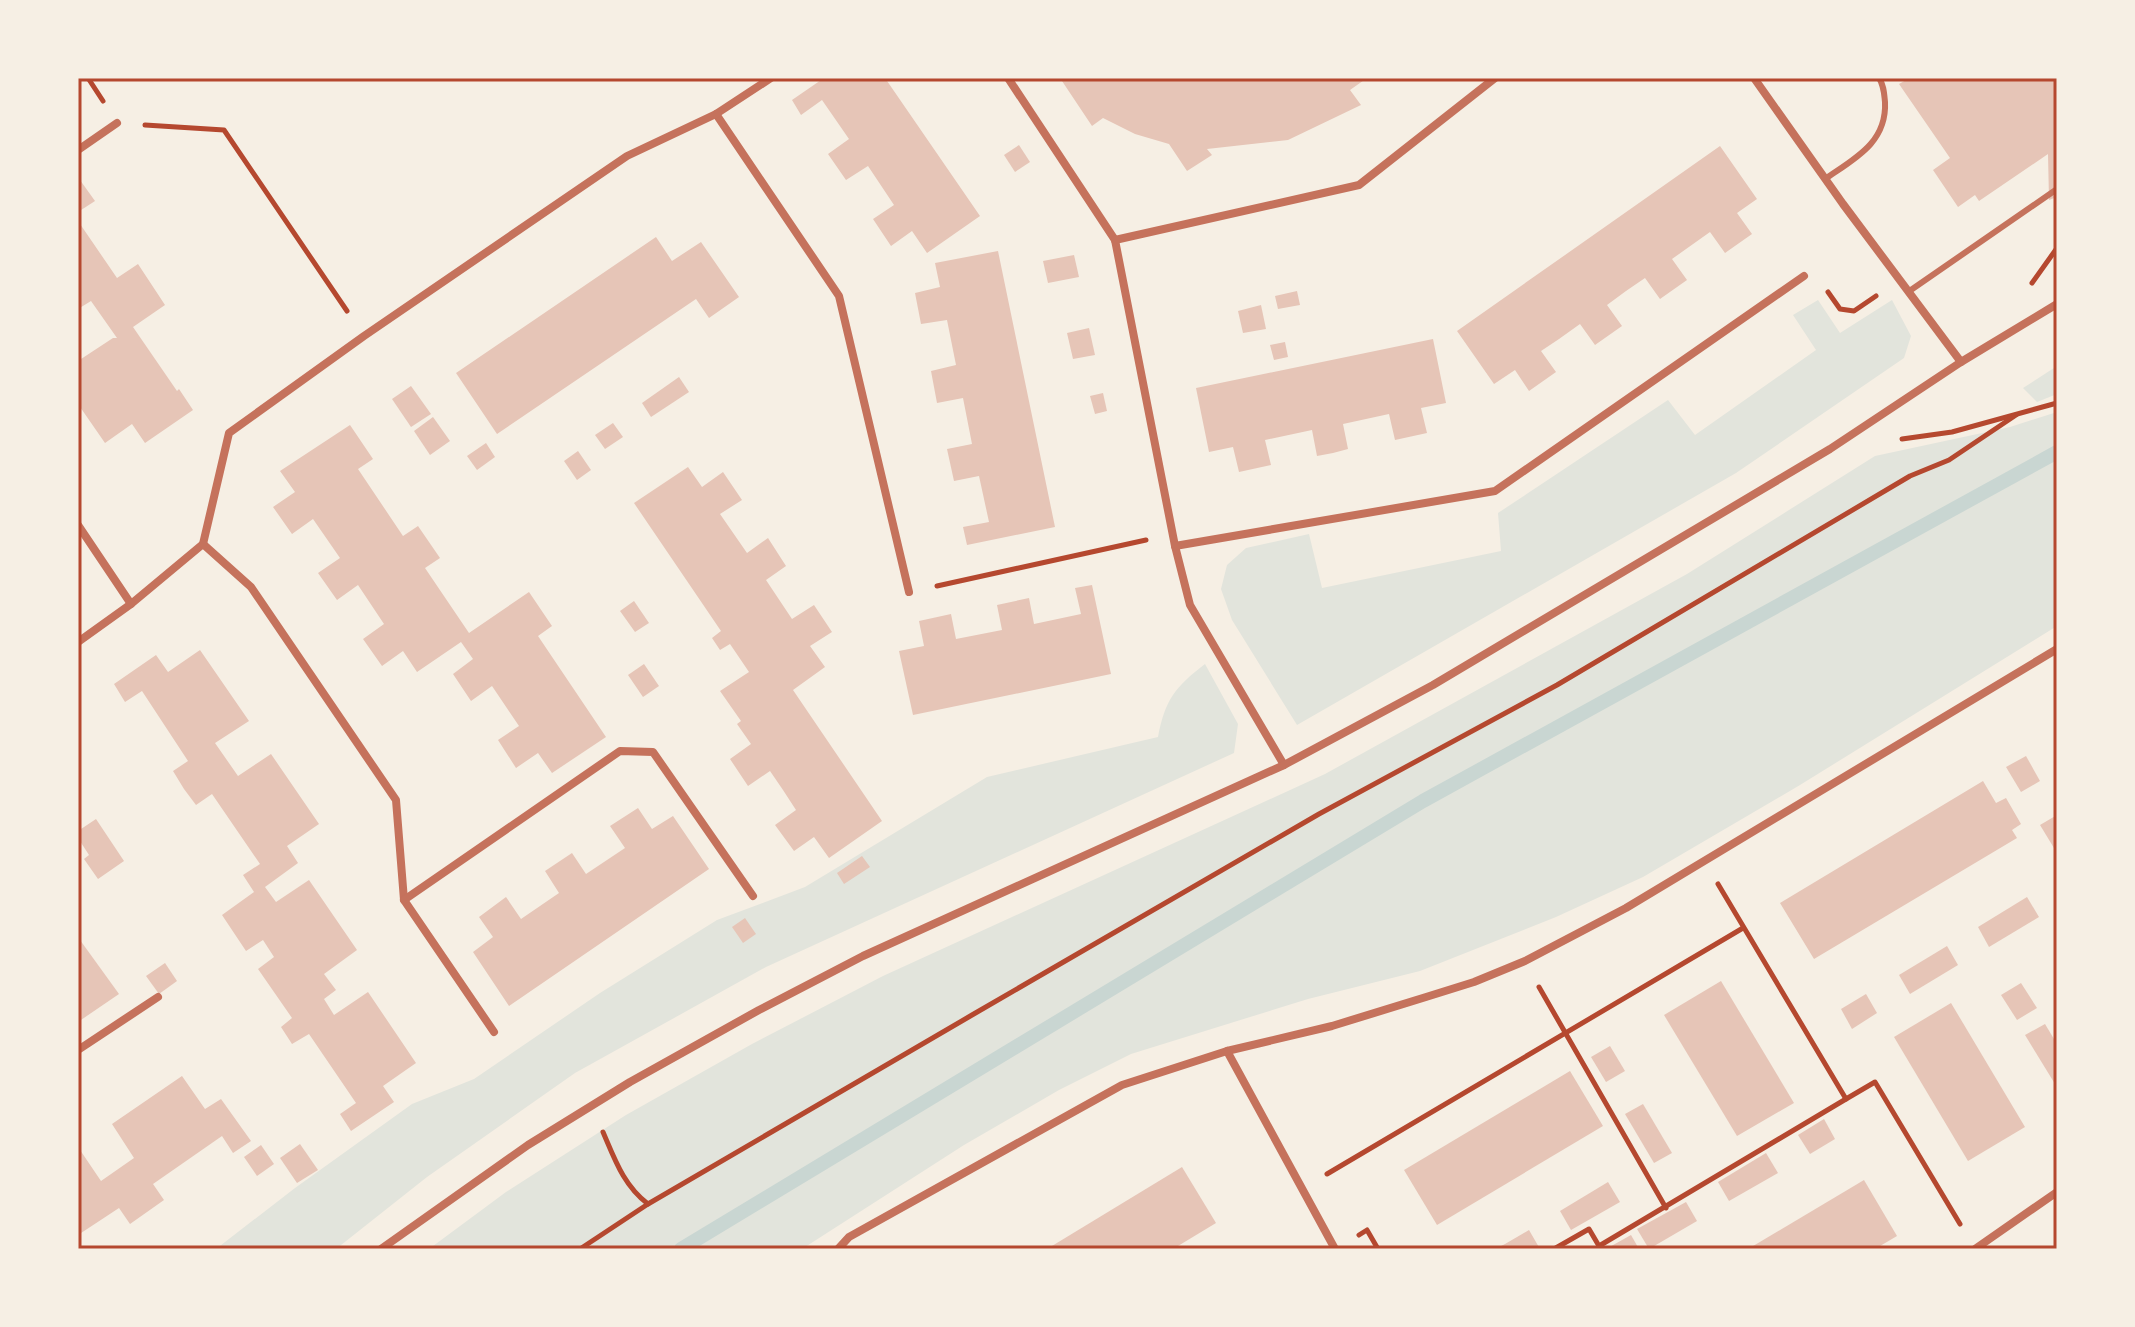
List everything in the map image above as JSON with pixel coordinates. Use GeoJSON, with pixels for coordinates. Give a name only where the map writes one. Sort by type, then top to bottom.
{"type":"FeatureCollection","features":[{"type":"Feature","properties":{"kind":"street"},"geometry":{"type":"LineString","coordinates":[[78,642],[131,604],[203,544],[229,433],[364,336],[627,156],[716,114],[771,78]]}},
{"type":"Feature","properties":{"kind":"street"},"geometry":{"type":"LineString","coordinates":[[1008,78],[1115,240],[1175,546],[1190,605],[1284,765]]}},
{"type":"Feature","properties":{"kind":"street"},"geometry":{"type":"LineString","coordinates":[[1115,240],[1359,185],[1495,78]]}},
{"type":"Feature","properties":{"kind":"street"},"geometry":{"type":"LineString","coordinates":[[1754,78],[1961,362]]}},
{"type":"Feature","properties":{"kind":"street"},"geometry":{"type":"LineString","coordinates":[[716,114],[839,296],[909,592]]}},
{"type":"Feature","properties":{"kind":"street"},"geometry":{"type":"LineString","coordinates":[[78,150],[117,123]]}},
{"type":"Feature","properties":{"kind":"street"},"geometry":{"type":"LineString","coordinates":[[1175,546],[1495,491],[1804,276]]}},
{"type":"Feature","properties":{"kind":"street"},"geometry":{"type":"LineString","coordinates":[[381,1249],[528,1145],[759,1010],[863,956],[1284,765],[1433,685],[1830,449],[1961,362],[2057,304]]}},
{"type":"Feature","properties":{"kind":"street"},"geometry":{"type":"LineString","coordinates":[[78,525],[131,604]]}},
{"type":"Feature","properties":{"kind":"street"},"geometry":{"type":"LineString","coordinates":[[203,544],[251,587],[396,800],[404,900],[494,1032]]}},
{"type":"Feature","properties":{"kind":"street"},"geometry":{"type":"LineString","coordinates":[[838,1249],[849,1237],[1122,1085],[1227,1051],[1345,1022],[1474,982],[1525,961],[1626,908],[2057,649]]}},
{"type":"Feature","properties":{"kind":"street"},"geometry":{"type":"LineString","coordinates":[[404,900],[620,751],[653,752],[753,896]]}},
{"type":"Feature","properties":{"kind":"street"},"geometry":{"type":"LineString","coordinates":[[78,1050],[158,997]]}},
{"type":"Feature","properties":{"kind":"street"},"geometry":{"type":"LineString","coordinates":[[1227,1051],[1335,1249]]}},
{"type":"Feature","properties":{"kind":"street"},"geometry":{"type":"LineString","coordinates":[[1975,1249],[2057,1192]]}},
{"type":"Feature","properties":{"kind":"lane"},"geometry":{"type":"LineString","coordinates":[[1825,179],[1871,146],[1881,130],[1885,108],[1884,85],[1879,78]]}},
{"type":"Feature","properties":{"kind":"lane"},"geometry":{"type":"LineString","coordinates":[[1908,292],[2057,189]]}},
{"type":"Feature","properties":{"kind":"path"},"geometry":{"type":"LineString","coordinates":[[88,78],[117,123],[224,130],[364,336]]}},
{"type":"Feature","properties":{"kind":"path"},"geometry":{"type":"LineString","coordinates":[[1804,276],[1830,294],[1840,309],[1854,311],[1900,281]]}},
{"type":"Feature","properties":{"kind":"path"},"geometry":{"type":"LineString","coordinates":[[1891,441],[1952,432],[2057,403]]}},
{"type":"Feature","properties":{"kind":"path"},"geometry":{"type":"LineString","coordinates":[[580,1249],[648,1204],[1319,814],[1557,685],[1910,476],[1949,460],[2016,415]]}},
{"type":"Feature","properties":{"kind":"path"},"geometry":{"type":"LineString","coordinates":[[909,592],[1173,534]]}},
{"type":"Feature","properties":{"kind":"path"},"geometry":{"type":"LineString","coordinates":[[1705,860],[1846,1099]]}},
{"type":"Feature","properties":{"kind":"path"},"geometry":{"type":"LineString","coordinates":[[1302,1189],[1743,928]]}},
{"type":"Feature","properties":{"kind":"path"},"geometry":{"type":"LineString","coordinates":[[1525,961],[1666,1208]]}},
{"type":"Feature","properties":{"kind":"path"},"geometry":{"type":"LineString","coordinates":[[1554,1249],[1589,1229],[1599,1246],[1875,1082],[1967,1236]]}},
{"type":"Feature","properties":{"kind":"path"},"geometry":{"type":"LineString","coordinates":[[591,1106],[620,1173],[634,1193],[648,1204]]}},
{"type":"Feature","properties":{"kind":"shaded area"},"geometry":{"type":"Polygon","coordinates":[[[1818,300],[1840,333],[1892,300],[1911,336],[1904,358],[1736,473],[1297,725],[1232,620],[1221,589],[1227,565],[1246,548],[1309,534],[1322,588],[1501,551],[1498,513],[1668,400],[1695,435],[1816,350],[1793,315],[1818,300]]]}},
{"type":"Feature","properties":{"kind":"shaded area"},"geometry":{"type":"Polygon","coordinates":[[[2057,366],[2057,394],[2037,402],[2023,388],[2057,366]]]}},
{"type":"Feature","properties":{"kind":"shaded area"},"geometry":{"type":"Polygon","coordinates":[[[2057,412],[2057,626],[1800,785],[1643,877],[1556,917],[1420,971],[1308,999],[1131,1054],[1059,1090],[964,1145],[802,1249],[429,1249],[506,1192],[626,1115],[752,1044],[883,976],[1325,774],[1687,574],[1875,456],[2010,427],[2057,412]]]}},
{"type":"Feature","properties":{"kind":"shaded area"},"geometry":{"type":"Polygon","coordinates":[[[1205,664],[1238,724],[1234,753],[766,967],[575,1073],[427,1177],[336,1249],[216,1249],[412,1104],[474,1079],[600,993],[717,920],[805,887],[987,777],[1158,737],[1164,713],[1173,695],[1205,664]]]}},
{"type":"Feature","properties":{"kind":"building"},"geometry":{"type":"Polygon","coordinates":[[[824,78],[885,78],[980,216],[927,253],[912,231],[891,246],[873,219],[894,205],[868,166],[846,180],[828,154],[849,139],[822,100],[801,115],[792,100],[824,78]]]}},
{"type":"Feature","properties":{"kind":"building"},"geometry":{"type":"Polygon","coordinates":[[[1060,78],[1367,78],[1350,90],[1361,105],[1288,140],[1207,149],[1212,155],[1187,171],[1169,144],[1135,134],[1103,118],[1092,126],[1060,78]]]}},
{"type":"Feature","properties":{"kind":"building"},"geometry":{"type":"Polygon","coordinates":[[[1904,78],[2057,78],[2057,197],[2049,200],[2048,154],[1979,201],[1975,195],[1958,207],[1933,170],[1950,158],[1899,84],[1906,80],[1904,78]]]}},
{"type":"Feature","properties":{"kind":"building"},"geometry":{"type":"Polygon","coordinates":[[[1019,145],[1030,162],[1015,172],[1004,155],[1019,145]]]}},
{"type":"Feature","properties":{"kind":"building"},"geometry":{"type":"Polygon","coordinates":[[[1720,146],[1757,199],[1737,213],[1752,234],[1725,253],[1710,232],[1672,259],[1687,280],[1660,299],[1645,278],[1626,291],[1607,305],[1622,326],[1595,345],[1580,324],[1541,351],[1556,372],[1529,391],[1515,370],[1494,384],[1457,331],[1720,146]]]}},
{"type":"Feature","properties":{"kind":"building"},"geometry":{"type":"Polygon","coordinates":[[[78,181],[95,201],[78,212],[78,181]]]}},
{"type":"Feature","properties":{"kind":"building"},"geometry":{"type":"Polygon","coordinates":[[[78,221],[117,278],[138,264],[165,305],[133,327],[193,410],[145,443],[132,424],[105,443],[78,404],[78,361],[117,338],[91,301],[78,309],[78,221]]]}},
{"type":"Feature","properties":{"kind":"building"},"geometry":{"type":"Polygon","coordinates":[[[656,237],[672,261],[701,242],[739,297],[709,318],[696,299],[497,434],[456,373],[656,237]]]}},
{"type":"Feature","properties":{"kind":"building"},"geometry":{"type":"Polygon","coordinates":[[[998,251],[1055,527],[967,545],[963,527],[989,522],[979,476],[954,481],[947,449],[972,444],[963,398],[937,403],[931,371],[956,365],[947,320],[921,324],[915,293],[940,287],[935,263],[998,251]]]}},
{"type":"Feature","properties":{"kind":"building"},"geometry":{"type":"Polygon","coordinates":[[[1074,255],[1079,277],[1048,283],[1043,261],[1074,255]]]}},
{"type":"Feature","properties":{"kind":"building"},"geometry":{"type":"Polygon","coordinates":[[[1297,291],[1300,305],[1278,309],[1275,296],[1297,291]]]}},
{"type":"Feature","properties":{"kind":"building"},"geometry":{"type":"Polygon","coordinates":[[[1261,305],[1266,329],[1243,333],[1238,311],[1261,305]]]}},
{"type":"Feature","properties":{"kind":"building"},"geometry":{"type":"Polygon","coordinates":[[[1089,328],[1095,355],[1073,359],[1067,333],[1089,328]]]}},
{"type":"Feature","properties":{"kind":"building"},"geometry":{"type":"Polygon","coordinates":[[[1433,339],[1446,403],[1421,408],[1427,433],[1395,440],[1389,414],[1343,424],[1348,449],[1333,453],[1317,456],[1312,430],[1265,440],[1271,465],[1239,472],[1233,447],[1209,452],[1196,388],[1433,339]]]}},
{"type":"Feature","properties":{"kind":"building"},"geometry":{"type":"Polygon","coordinates":[[[1285,342],[1288,357],[1274,360],[1270,345],[1285,342]]]}},
{"type":"Feature","properties":{"kind":"building"},"geometry":{"type":"Polygon","coordinates":[[[679,377],[689,392],[651,417],[642,403],[679,377]]]}},
{"type":"Feature","properties":{"kind":"building"},"geometry":{"type":"Polygon","coordinates":[[[411,386],[431,414],[411,427],[392,399],[411,386]]]}},
{"type":"Feature","properties":{"kind":"building"},"geometry":{"type":"Polygon","coordinates":[[[1103,393],[1107,411],[1095,414],[1090,396],[1103,393]]]}},
{"type":"Feature","properties":{"kind":"building"},"geometry":{"type":"Polygon","coordinates":[[[433,417],[450,441],[430,455],[414,431],[433,417]]]}},
{"type":"Feature","properties":{"kind":"building"},"geometry":{"type":"Polygon","coordinates":[[[613,423],[623,437],[605,449],[595,435],[613,423]]]}},
{"type":"Feature","properties":{"kind":"building"},"geometry":{"type":"Polygon","coordinates":[[[350,425],[373,459],[358,469],[403,536],[418,526],[440,558],[425,568],[469,633],[529,592],[552,626],[538,636],[606,737],[552,773],[538,753],[516,768],[498,740],[519,726],[492,686],[471,701],[453,674],[473,659],[461,642],[417,672],[403,651],[382,666],[363,639],[384,624],[358,585],[337,600],[318,573],[340,558],[313,519],[292,534],[273,507],[295,492],[280,471],[350,425]]]}},
{"type":"Feature","properties":{"kind":"building"},"geometry":{"type":"Polygon","coordinates":[[[486,443],[495,457],[477,470],[467,456],[486,443]]]}},
{"type":"Feature","properties":{"kind":"building"},"geometry":{"type":"Polygon","coordinates":[[[578,451],[591,470],[577,480],[564,461],[578,451]]]}},
{"type":"Feature","properties":{"kind":"building"},"geometry":{"type":"Polygon","coordinates":[[[688,467],[702,487],[723,472],[742,500],[720,514],[747,553],[768,538],[786,566],[766,580],[792,619],[814,605],[832,632],[810,646],[825,667],[793,690],[882,821],[829,858],[814,837],[794,851],[775,825],[796,810],[770,771],[748,786],[730,759],[751,744],[737,724],[741,721],[720,691],[749,672],[730,644],[720,650],[712,638],[721,631],[634,503],[688,467]]]}},
{"type":"Feature","properties":{"kind":"building"},"geometry":{"type":"Polygon","coordinates":[[[1092,585],[1111,674],[913,715],[899,651],[924,646],[919,621],[951,614],[956,639],[1002,630],[997,605],[1029,598],[1034,624],[1081,614],[1075,588],[1092,585]]]}},
{"type":"Feature","properties":{"kind":"building"},"geometry":{"type":"Polygon","coordinates":[[[634,601],[649,623],[635,632],[620,611],[634,601]]]}},
{"type":"Feature","properties":{"kind":"building"},"geometry":{"type":"Polygon","coordinates":[[[200,650],[249,721],[215,743],[238,776],[271,754],[319,824],[287,846],[298,863],[265,887],[276,902],[309,880],[357,950],[324,974],[336,990],[324,999],[334,1015],[368,992],[416,1063],[383,1086],[394,1102],[351,1131],[340,1114],[356,1103],[309,1034],[292,1044],[281,1027],[292,1018],[258,969],[274,957],[263,940],[246,951],[222,915],[254,892],[243,875],[260,864],[212,794],[196,805],[184,789],[173,771],[188,761],[142,691],[125,702],[114,684],[156,655],[168,672],[200,650]]]}},
{"type":"Feature","properties":{"kind":"building"},"geometry":{"type":"Polygon","coordinates":[[[644,664],[659,686],[643,697],[628,675],[644,664]]]}},
{"type":"Feature","properties":{"kind":"building"},"geometry":{"type":"Polygon","coordinates":[[[2026,756],[2040,781],[2021,792],[2006,767],[2026,756]]]}},
{"type":"Feature","properties":{"kind":"building"},"geometry":{"type":"Polygon","coordinates":[[[1983,781],[1996,803],[2006,798],[2021,824],[2012,830],[2017,838],[1814,959],[1780,903],[1983,781]]]}},
{"type":"Feature","properties":{"kind":"building"},"geometry":{"type":"Polygon","coordinates":[[[638,808],[652,829],[673,816],[709,869],[509,1006],[473,952],[493,937],[479,917],[506,897],[521,919],[559,893],[545,871],[572,853],[586,874],[625,848],[610,826],[638,808]]]}},
{"type":"Feature","properties":{"kind":"building"},"geometry":{"type":"Polygon","coordinates":[[[2057,815],[2057,853],[2040,825],[2057,815]]]}},
{"type":"Feature","properties":{"kind":"building"},"geometry":{"type":"Polygon","coordinates":[[[96,819],[124,861],[98,879],[84,859],[89,855],[78,838],[78,831],[96,819]]]}},
{"type":"Feature","properties":{"kind":"building"},"geometry":{"type":"Polygon","coordinates":[[[862,856],[870,867],[844,884],[837,873],[862,856]]]}},
{"type":"Feature","properties":{"kind":"building"},"geometry":{"type":"Polygon","coordinates":[[[2027,897],[2039,917],[1989,947],[1978,927],[2027,897]]]}},
{"type":"Feature","properties":{"kind":"building"},"geometry":{"type":"Polygon","coordinates":[[[745,918],[756,934],[743,943],[732,927],[745,918]]]}},
{"type":"Feature","properties":{"kind":"building"},"geometry":{"type":"Polygon","coordinates":[[[78,941],[119,994],[78,1022],[78,941]]]}},
{"type":"Feature","properties":{"kind":"building"},"geometry":{"type":"Polygon","coordinates":[[[1947,946],[1958,965],[1910,994],[1899,975],[1947,946]]]}},
{"type":"Feature","properties":{"kind":"building"},"geometry":{"type":"Polygon","coordinates":[[[165,963],[177,981],[159,994],[146,976],[165,963]]]}},
{"type":"Feature","properties":{"kind":"building"},"geometry":{"type":"Polygon","coordinates":[[[1721,981],[1794,1103],[1737,1136],[1664,1015],[1721,981]]]}},
{"type":"Feature","properties":{"kind":"building"},"geometry":{"type":"Polygon","coordinates":[[[2021,983],[2037,1008],[2017,1020],[2001,995],[2021,983]]]}},
{"type":"Feature","properties":{"kind":"building"},"geometry":{"type":"Polygon","coordinates":[[[1866,994],[1877,1013],[1852,1029],[1841,1009],[1866,994]]]}},
{"type":"Feature","properties":{"kind":"building"},"geometry":{"type":"Polygon","coordinates":[[[1951,1003],[2025,1127],[1968,1161],[1894,1037],[1951,1003]]]}},
{"type":"Feature","properties":{"kind":"building"},"geometry":{"type":"Polygon","coordinates":[[[2045,1024],[2057,1044],[2055,1084],[2025,1035],[2045,1024]]]}},
{"type":"Feature","properties":{"kind":"building"},"geometry":{"type":"Polygon","coordinates":[[[1610,1046],[1625,1071],[1606,1082],[1591,1057],[1610,1046]]]}},
{"type":"Feature","properties":{"kind":"building"},"geometry":{"type":"Polygon","coordinates":[[[1570,1071],[1603,1126],[1437,1225],[1404,1170],[1570,1071]]]}},
{"type":"Feature","properties":{"kind":"building"},"geometry":{"type":"Polygon","coordinates":[[[182,1076],[205,1109],[221,1099],[251,1141],[233,1153],[222,1136],[153,1184],[164,1200],[130,1224],[119,1208],[78,1235],[78,1147],[101,1181],[134,1158],[112,1124],[182,1076]]]}},
{"type":"Feature","properties":{"kind":"building"},"geometry":{"type":"Polygon","coordinates":[[[1643,1104],[1672,1153],[1654,1163],[1625,1114],[1643,1104]]]}},
{"type":"Feature","properties":{"kind":"building"},"geometry":{"type":"Polygon","coordinates":[[[1824,1119],[1835,1139],[1810,1154],[1798,1135],[1824,1119]]]}},
{"type":"Feature","properties":{"kind":"building"},"geometry":{"type":"Polygon","coordinates":[[[300,1144],[318,1170],[297,1183],[280,1158],[300,1144]]]}},
{"type":"Feature","properties":{"kind":"building"},"geometry":{"type":"Polygon","coordinates":[[[261,1145],[274,1164],[257,1176],[244,1157],[261,1145]]]}},
{"type":"Feature","properties":{"kind":"building"},"geometry":{"type":"Polygon","coordinates":[[[1766,1153],[1778,1173],[1729,1201],[1718,1182],[1766,1153]]]}},
{"type":"Feature","properties":{"kind":"building"},"geometry":{"type":"Polygon","coordinates":[[[1182,1167],[1216,1223],[1173,1249],[1047,1249],[1182,1167]]]}},
{"type":"Feature","properties":{"kind":"building"},"geometry":{"type":"Polygon","coordinates":[[[1864,1180],[1897,1236],[1875,1249],[1748,1249],[1864,1180]]]}},
{"type":"Feature","properties":{"kind":"building"},"geometry":{"type":"Polygon","coordinates":[[[1608,1182],[1620,1202],[1571,1230],[1560,1211],[1608,1182]]]}},
{"type":"Feature","properties":{"kind":"building"},"geometry":{"type":"Polygon","coordinates":[[[1686,1202],[1697,1221],[1649,1249],[1637,1229],[1686,1202]]]}},
{"type":"Feature","properties":{"kind":"building"},"geometry":{"type":"Polygon","coordinates":[[[1529,1230],[1540,1249],[1495,1249],[1505,1244],[1529,1230]]]}},
{"type":"Feature","properties":{"kind":"building"},"geometry":{"type":"Polygon","coordinates":[[[1631,1235],[1639,1249],[1606,1249],[1631,1235]]]}},
{"type":"Feature","properties":{"kind":"waterway"},"geometry":{"type":"LineString","coordinates":[[681,1249],[1423,801],[2057,452]]}}]}
